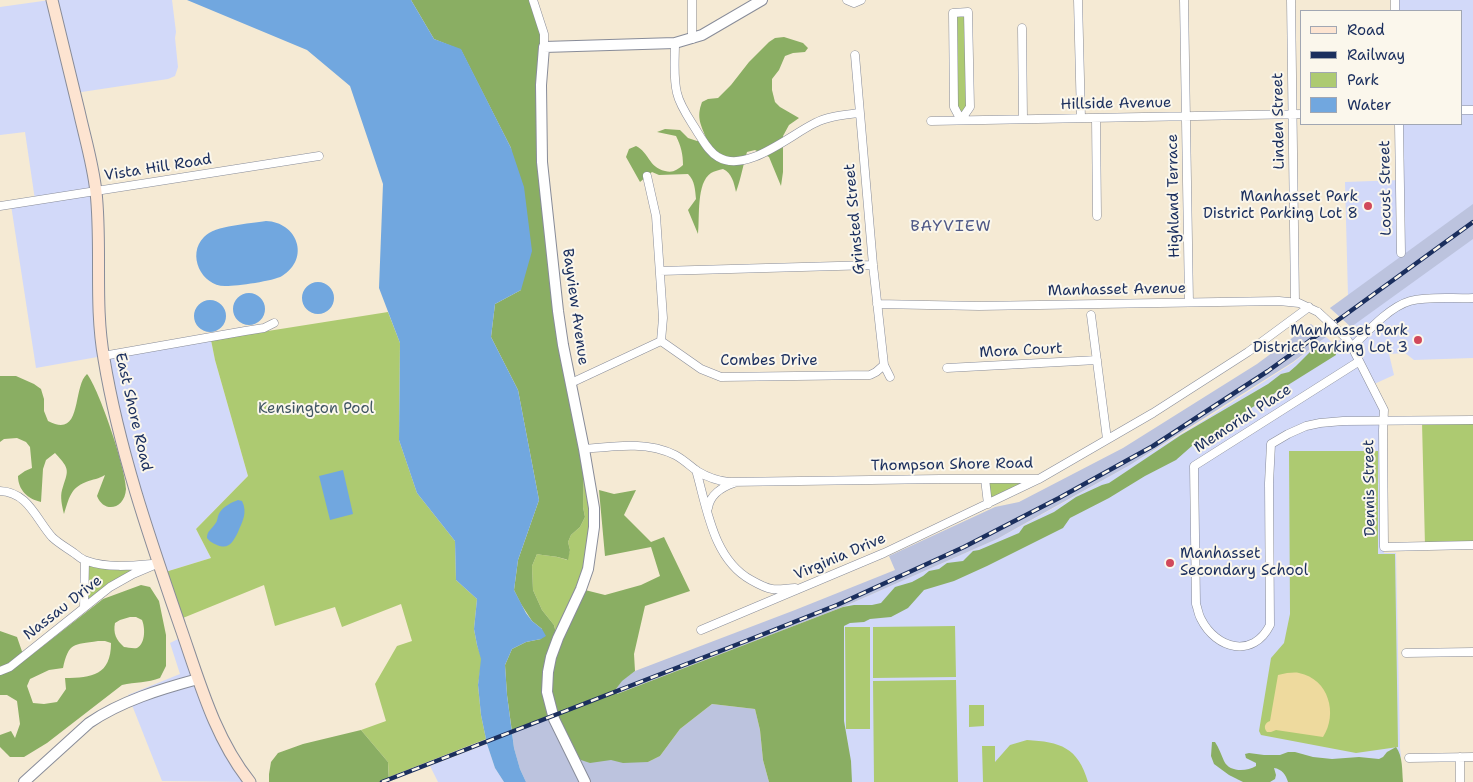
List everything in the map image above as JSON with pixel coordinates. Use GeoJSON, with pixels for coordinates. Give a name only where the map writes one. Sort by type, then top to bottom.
{"type":"FeatureCollection","features":[{"type":"Feature","properties":{"kind":"main road","name":"East Shore Road"},"geometry":{"type":"LineString","coordinates":[[52,0],[90,156],[96,192],[99,322],[103,356],[114,410],[158,563],[198,679],[209,708],[236,765],[250,782]]}},
{"type":"Feature","properties":{"kind":"street"},"geometry":{"type":"LineString","coordinates":[[533,0],[544,34],[544,47],[675,44],[710,31],[762,0]]}},
{"type":"Feature","properties":{"kind":"street"},"geometry":{"type":"LineString","coordinates":[[692,0],[692,39]]}},
{"type":"Feature","properties":{"kind":"street"},"geometry":{"type":"LineString","coordinates":[[847,0],[854,3],[861,0]]}},
{"type":"Feature","properties":{"kind":"street"},"geometry":{"type":"LineString","coordinates":[[1078,0],[1081,118]]}},
{"type":"Feature","properties":{"kind":"street","name":"Highland Terrace"},"geometry":{"type":"LineString","coordinates":[[1184,0],[1189,302]]}},
{"type":"Feature","properties":{"kind":"street","name":"Linden Street"},"geometry":{"type":"LineString","coordinates":[[1291,0],[1296,302]]}},
{"type":"Feature","properties":{"kind":"street"},"geometry":{"type":"LineString","coordinates":[[968,12],[970,107],[961,120],[954,107],[953,13],[968,12]]}},
{"type":"Feature","properties":{"kind":"street"},"geometry":{"type":"LineString","coordinates":[[1022,28],[1023,119]]}},
{"type":"Feature","properties":{"kind":"street"},"geometry":{"type":"LineString","coordinates":[[675,44],[677,94],[709,150],[725,160],[735,161],[762,154],[816,122],[832,117],[859,113]]}},
{"type":"Feature","properties":{"kind":"street","name":"Bayview Avenue"},"geometry":{"type":"LineString","coordinates":[[544,47],[541,85],[542,162],[558,311],[594,508],[592,550],[588,569],[581,590],[551,657],[547,692],[554,719],[585,782]]}},
{"type":"Feature","properties":{"kind":"street","name":"Grinsted Street"},"geometry":{"type":"LineString","coordinates":[[855,56],[873,265],[884,365],[890,377]]}},
{"type":"Feature","properties":{"kind":"street","name":"Hillside Avenue"},"geometry":{"type":"LineString","coordinates":[[931,121],[1300,114]]}},
{"type":"Feature","properties":{"kind":"street"},"geometry":{"type":"LineString","coordinates":[[1096,118],[1097,216]]}},
{"type":"Feature","properties":{"kind":"street","name":"Locust Street"},"geometry":{"type":"LineString","coordinates":[[1398,125],[1401,252]]}},
{"type":"Feature","properties":{"kind":"street","name":"Vista Hill Road"},"geometry":{"type":"LineString","coordinates":[[0,206],[319,156]]}},
{"type":"Feature","properties":{"kind":"street"},"geometry":{"type":"LineString","coordinates":[[571,383],[661,341],[663,318],[656,216],[647,176]]}},
{"type":"Feature","properties":{"kind":"street"},"geometry":{"type":"LineString","coordinates":[[660,271],[873,265]]}},
{"type":"Feature","properties":{"kind":"street"},"geometry":{"type":"LineString","coordinates":[[1352,347],[1385,316],[1409,301],[1473,298]]}},
{"type":"Feature","properties":{"kind":"street","name":"Manhasset Avenue"},"geometry":{"type":"LineString","coordinates":[[878,304],[979,306],[1296,302],[1318,312],[1346,338],[1352,347]]}},
{"type":"Feature","properties":{"kind":"street","name":"Thompson Shore Road"},"geometry":{"type":"LineString","coordinates":[[584,450],[625,446],[653,447],[677,456],[696,470],[716,480],[736,483],[1040,479],[1153,414],[1248,352],[1309,307]]}},
{"type":"Feature","properties":{"kind":"street"},"geometry":{"type":"LineString","coordinates":[[1091,315],[1107,439]]}},
{"type":"Feature","properties":{"kind":"street"},"geometry":{"type":"LineString","coordinates":[[103,356],[264,328],[274,323]]}},
{"type":"Feature","properties":{"kind":"street","name":"Combes Drive"},"geometry":{"type":"LineString","coordinates":[[661,341],[701,369],[721,376],[870,375],[884,365]]}},
{"type":"Feature","properties":{"kind":"street","name":"Dennis Street"},"geometry":{"type":"LineString","coordinates":[[1352,347],[1384,410],[1384,547],[1473,546]]}},
{"type":"Feature","properties":{"kind":"street","name":"Mora Court"},"geometry":{"type":"LineString","coordinates":[[947,368],[1096,360]]}},
{"type":"Feature","properties":{"kind":"street","name":"Memorial Place"},"geometry":{"type":"LineString","coordinates":[[1358,362],[1194,466],[1196,604],[1200,618],[1219,640],[1232,645],[1251,645],[1261,638],[1270,625],[1269,483],[1271,444],[1288,434],[1313,425],[1343,421],[1473,420]]}},
{"type":"Feature","properties":{"kind":"street"},"geometry":{"type":"LineString","coordinates":[[696,470],[716,537],[722,552],[732,565],[746,578],[772,589],[798,588],[812,584]]}},
{"type":"Feature","properties":{"kind":"street"},"geometry":{"type":"LineString","coordinates":[[985,479],[988,504]]}},
{"type":"Feature","properties":{"kind":"street","name":"Virginia Drive"},"geometry":{"type":"LineString","coordinates":[[701,630],[884,553],[1040,479]]}},
{"type":"Feature","properties":{"kind":"street"},"geometry":{"type":"LineString","coordinates":[[707,510],[710,501],[716,493],[736,483]]}},
{"type":"Feature","properties":{"kind":"street"},"geometry":{"type":"LineString","coordinates":[[0,491],[20,497],[31,506],[54,539],[85,561],[126,566],[158,563]]}},
{"type":"Feature","properties":{"kind":"street"},"geometry":{"type":"LineString","coordinates":[[84,607],[85,561]]}},
{"type":"Feature","properties":{"kind":"street","name":"Nassau Drive"},"geometry":{"type":"LineString","coordinates":[[0,671],[10,667],[84,607],[118,583],[158,563]]}},
{"type":"Feature","properties":{"kind":"street"},"geometry":{"type":"LineString","coordinates":[[1406,653],[1473,652]]}},
{"type":"Feature","properties":{"kind":"street"},"geometry":{"type":"LineString","coordinates":[[24,782],[100,715],[126,703],[198,679]]}},
{"type":"Feature","properties":{"kind":"street"},"geometry":{"type":"LineString","coordinates":[[1460,757],[1460,782]]}},
{"type":"Feature","properties":{"kind":"street"},"geometry":{"type":"LineString","coordinates":[[1408,758],[1473,757]]}},
{"type":"Feature","properties":{"kind":"shaded area"},"geometry":{"type":"Polygon","coordinates":[[[50,0],[172,0],[178,67],[175,76],[168,79],[75,93],[89,155],[103,356],[36,368],[11,205],[35,200],[25,132],[0,135],[0,7],[50,0]]]}},
{"type":"Feature","properties":{"kind":"shaded area","name":"Manhasset Secondary School"},"geometry":{"type":"Polygon","coordinates":[[[1395,0],[1473,0],[1473,358],[1414,360],[1405,353],[1389,354],[1394,375],[1372,385],[1381,403],[1384,553],[1396,553],[1401,757],[1388,782],[846,782],[843,733],[843,607],[997,539],[1050,510],[1206,419],[1293,363],[1326,337],[1335,345],[1351,327],[1330,308],[1348,296],[1345,182],[1400,180],[1399,125],[1463,125],[1463,10],[1395,10],[1395,0]]]}},
{"type":"Feature","properties":{"kind":"shaded area"},"geometry":{"type":"Polygon","coordinates":[[[1473,204],[1473,239],[1351,327],[1330,308],[1473,204]]]}},
{"type":"Feature","properties":{"kind":"shaded area"},"geometry":{"type":"Polygon","coordinates":[[[1311,324],[1326,337],[1293,362],[1130,465],[997,539],[843,607],[617,694],[616,689],[622,680],[635,671],[895,570],[889,556],[995,507],[1019,502],[1123,448],[1257,364],[1311,324]]]}},
{"type":"Feature","properties":{"kind":"shaded area"},"geometry":{"type":"Polygon","coordinates":[[[211,340],[248,476],[196,529],[211,558],[162,573],[103,356],[211,340]]]}},
{"type":"Feature","properties":{"kind":"shaded area"},"geometry":{"type":"Polygon","coordinates":[[[184,636],[197,680],[250,782],[162,781],[128,695],[180,674],[170,643],[184,636]]]}},
{"type":"Feature","properties":{"kind":"shaded area"},"geometry":{"type":"Polygon","coordinates":[[[712,704],[755,709],[760,730],[763,760],[769,782],[526,782],[514,748],[512,732],[553,716],[648,762],[660,756],[680,729],[712,704]]]}},
{"type":"Feature","properties":{"kind":"shaded area"},"geometry":{"type":"Polygon","coordinates":[[[487,744],[495,768],[504,782],[438,782],[430,766],[487,744]]]}},
{"type":"Feature","properties":{"kind":"green space"},"geometry":{"type":"Polygon","coordinates":[[[411,0],[533,0],[542,29],[541,85],[554,266],[584,449],[583,507],[585,517],[568,542],[570,550],[568,560],[537,554],[532,566],[533,590],[542,610],[554,625],[557,637],[581,589],[605,595],[641,585],[660,576],[651,547],[605,556],[599,490],[614,494],[636,490],[624,515],[651,542],[664,537],[690,591],[645,606],[634,654],[635,671],[622,681],[616,689],[617,694],[843,607],[881,603],[895,587],[912,582],[929,571],[939,569],[947,563],[963,561],[973,551],[1019,533],[1024,526],[1054,512],[1076,497],[1109,483],[1181,435],[1268,384],[1281,374],[1289,372],[1314,348],[1322,344],[1331,343],[1334,345],[1336,355],[1248,410],[1222,429],[1193,445],[1176,460],[1070,518],[1063,528],[954,581],[924,590],[908,608],[891,617],[870,619],[844,626],[844,721],[851,761],[852,782],[769,782],[763,760],[760,730],[755,709],[712,704],[680,729],[660,756],[648,762],[623,763],[611,760],[590,763],[581,760],[574,755],[553,716],[512,732],[507,695],[505,665],[512,649],[526,642],[541,639],[542,629],[532,621],[514,590],[518,560],[539,500],[518,390],[491,337],[495,304],[521,290],[511,148],[461,50],[434,39],[411,0]]]}},
{"type":"Feature","properties":{"kind":"green space"},"geometry":{"type":"Polygon","coordinates":[[[968,12],[970,107],[961,120],[954,107],[953,13],[968,12]]]}},
{"type":"Feature","properties":{"kind":"green space"},"geometry":{"type":"Polygon","coordinates":[[[784,37],[803,43],[808,48],[805,52],[785,56],[779,70],[772,79],[775,102],[799,118],[789,125],[783,136],[781,186],[769,157],[755,150],[747,152],[736,192],[731,176],[726,171],[723,169],[712,172],[706,178],[701,192],[698,234],[688,210],[696,199],[694,186],[688,174],[659,175],[652,172],[640,182],[626,157],[629,149],[636,146],[659,169],[670,172],[675,171],[683,165],[683,157],[676,136],[657,132],[665,129],[680,130],[688,138],[697,141],[707,140],[699,117],[702,102],[718,98],[769,42],[775,38],[784,37]]]}},
{"type":"Feature","properties":{"kind":"green space","name":"Kensington Pool"},"geometry":{"type":"Polygon","coordinates":[[[388,312],[400,343],[399,440],[417,493],[455,541],[456,580],[477,599],[474,629],[482,659],[478,685],[486,739],[389,777],[388,762],[361,730],[386,721],[375,684],[397,646],[412,641],[401,604],[342,627],[335,607],[275,626],[264,585],[178,620],[162,573],[211,558],[196,529],[248,476],[211,340],[388,312]]]}},
{"type":"Feature","properties":{"kind":"green space"},"geometry":{"type":"Polygon","coordinates":[[[87,374],[98,395],[122,465],[126,489],[125,496],[114,507],[109,507],[100,502],[97,496],[105,475],[77,487],[69,499],[64,514],[61,496],[67,470],[64,463],[55,453],[46,460],[43,469],[41,502],[28,496],[20,486],[18,476],[32,468],[30,447],[26,442],[17,438],[4,439],[0,442],[0,376],[16,376],[41,389],[44,399],[44,411],[48,421],[59,425],[67,424],[72,418],[82,381],[87,374]]]}},
{"type":"Feature","properties":{"kind":"green space"},"geometry":{"type":"Polygon","coordinates":[[[1473,421],[1473,546],[1425,546],[1422,422],[1473,421]]]}},
{"type":"Feature","properties":{"kind":"green space"},"geometry":{"type":"Polygon","coordinates":[[[584,449],[594,508],[592,550],[558,638],[554,625],[542,610],[533,590],[532,566],[537,554],[567,560],[570,550],[568,542],[585,517],[583,507],[584,449]]]}},
{"type":"Feature","properties":{"kind":"green space"},"geometry":{"type":"Polygon","coordinates":[[[1289,451],[1378,451],[1378,554],[1395,554],[1398,747],[1356,753],[1261,735],[1259,731],[1271,658],[1284,643],[1290,614],[1289,451]]]}},
{"type":"Feature","properties":{"kind":"green space"},"geometry":{"type":"Polygon","coordinates":[[[985,479],[1039,479],[988,504],[985,479]]]}},
{"type":"Feature","properties":{"kind":"green space"},"geometry":{"type":"Polygon","coordinates":[[[85,561],[159,563],[133,574],[84,607],[85,561]]]}},
{"type":"Feature","properties":{"kind":"green space"},"geometry":{"type":"Polygon","coordinates":[[[141,585],[150,587],[159,601],[166,635],[166,666],[160,678],[122,685],[47,743],[24,757],[10,757],[0,747],[0,735],[11,731],[15,738],[20,724],[17,701],[7,695],[0,695],[0,631],[17,637],[25,660],[103,599],[141,585]],[[130,617],[115,623],[114,630],[117,639],[124,647],[137,648],[143,639],[143,623],[142,620],[136,617],[130,617]],[[98,641],[73,646],[67,653],[63,668],[49,670],[30,679],[27,686],[33,703],[57,702],[66,689],[65,678],[84,677],[104,668],[108,662],[111,643],[98,641]]]}},
{"type":"Feature","properties":{"kind":"green space"},"geometry":{"type":"Polygon","coordinates":[[[955,626],[956,677],[873,678],[873,627],[955,626]]]}},
{"type":"Feature","properties":{"kind":"green space"},"geometry":{"type":"Polygon","coordinates":[[[845,627],[870,627],[870,729],[846,729],[845,627]]]}},
{"type":"Feature","properties":{"kind":"green space"},"geometry":{"type":"Polygon","coordinates":[[[956,680],[958,782],[874,782],[873,681],[956,680]]]}},
{"type":"Feature","properties":{"kind":"green space"},"geometry":{"type":"Polygon","coordinates":[[[969,705],[984,705],[984,726],[969,727],[969,705]]]}},
{"type":"Feature","properties":{"kind":"green space"},"geometry":{"type":"Polygon","coordinates":[[[361,730],[388,762],[389,782],[269,782],[271,762],[278,753],[303,744],[361,730]]]}},
{"type":"Feature","properties":{"kind":"green space"},"geometry":{"type":"Polygon","coordinates":[[[1027,740],[1049,742],[1066,749],[1079,761],[1088,782],[983,782],[982,746],[995,746],[995,762],[1010,745],[1027,740]]]}},
{"type":"Feature","properties":{"kind":"green space"},"geometry":{"type":"Polygon","coordinates":[[[1212,742],[1215,742],[1226,765],[1238,770],[1256,766],[1256,763],[1246,758],[1245,754],[1249,753],[1280,755],[1295,752],[1313,757],[1332,759],[1359,757],[1379,759],[1396,747],[1401,759],[1403,782],[1288,782],[1283,773],[1274,768],[1275,779],[1270,782],[1243,782],[1214,764],[1211,756],[1212,742]]]}},
{"type":"Feature","properties":{"kind":"sand"},"geometry":{"type":"Polygon","coordinates":[[[1298,673],[1309,677],[1318,682],[1324,690],[1330,708],[1330,718],[1328,728],[1323,737],[1276,730],[1267,732],[1265,725],[1270,721],[1278,675],[1298,673]]]}},
{"type":"Feature","properties":{"kind":"water"},"geometry":{"type":"Polygon","coordinates":[[[187,0],[411,0],[434,39],[461,49],[511,148],[524,187],[532,251],[521,290],[495,304],[491,337],[518,390],[539,500],[518,560],[514,590],[526,613],[542,629],[546,636],[526,642],[512,649],[505,665],[514,748],[526,782],[504,782],[495,768],[487,744],[481,715],[478,685],[481,659],[474,629],[477,599],[456,580],[455,541],[417,493],[399,440],[400,343],[379,288],[383,184],[350,86],[307,50],[187,0]]]}},
{"type":"Feature","properties":{"kind":"water"},"geometry":{"type":"Polygon","coordinates":[[[266,221],[286,227],[292,234],[298,251],[291,269],[282,276],[271,280],[231,286],[217,285],[204,276],[199,269],[196,252],[204,237],[224,227],[266,221]]]}},
{"type":"Feature","properties":{"kind":"water"},"geometry":{"type":"Polygon","coordinates":[[[318,282],[330,286],[334,298],[330,310],[318,314],[306,310],[302,298],[306,286],[318,282]]]}},
{"type":"Feature","properties":{"kind":"water"},"geometry":{"type":"Polygon","coordinates":[[[249,293],[261,297],[265,309],[261,321],[249,325],[237,321],[233,309],[237,297],[249,293]]]}},
{"type":"Feature","properties":{"kind":"water"},"geometry":{"type":"Polygon","coordinates":[[[210,300],[222,304],[226,316],[222,328],[210,332],[198,328],[194,316],[198,304],[210,300]]]}},
{"type":"Feature","properties":{"kind":"water"},"geometry":{"type":"Polygon","coordinates":[[[343,470],[353,514],[330,520],[319,476],[343,470]]]}},
{"type":"Feature","properties":{"kind":"water"},"geometry":{"type":"Polygon","coordinates":[[[238,500],[242,501],[244,505],[244,517],[241,525],[228,546],[217,545],[207,538],[208,534],[223,508],[238,500]]]}},
{"type":"Feature","properties":{"kind":"railway"},"geometry":{"type":"LineString","coordinates":[[382,782],[837,605],[964,547],[1059,498],[1153,446],[1268,371],[1473,222]]}},
{"type":"Feature","properties":{"kind":"place","name":"Manhasset Park District Parking Lot 8"},"geometry":{"type":"Point","coordinates":[1368,206]}},
{"type":"Feature","properties":{"kind":"place","name":"Manhasset Park District Parking Lot 3"},"geometry":{"type":"Point","coordinates":[1418,340]}},
{"type":"Feature","properties":{"kind":"place","name":"Manhasset Secondary School"},"geometry":{"type":"Point","coordinates":[1170,563]}},
{"type":"Feature","properties":{"kind":"district","name":"BAYVIEW"},"geometry":{"type":"Point","coordinates":[951,227]}}]}
